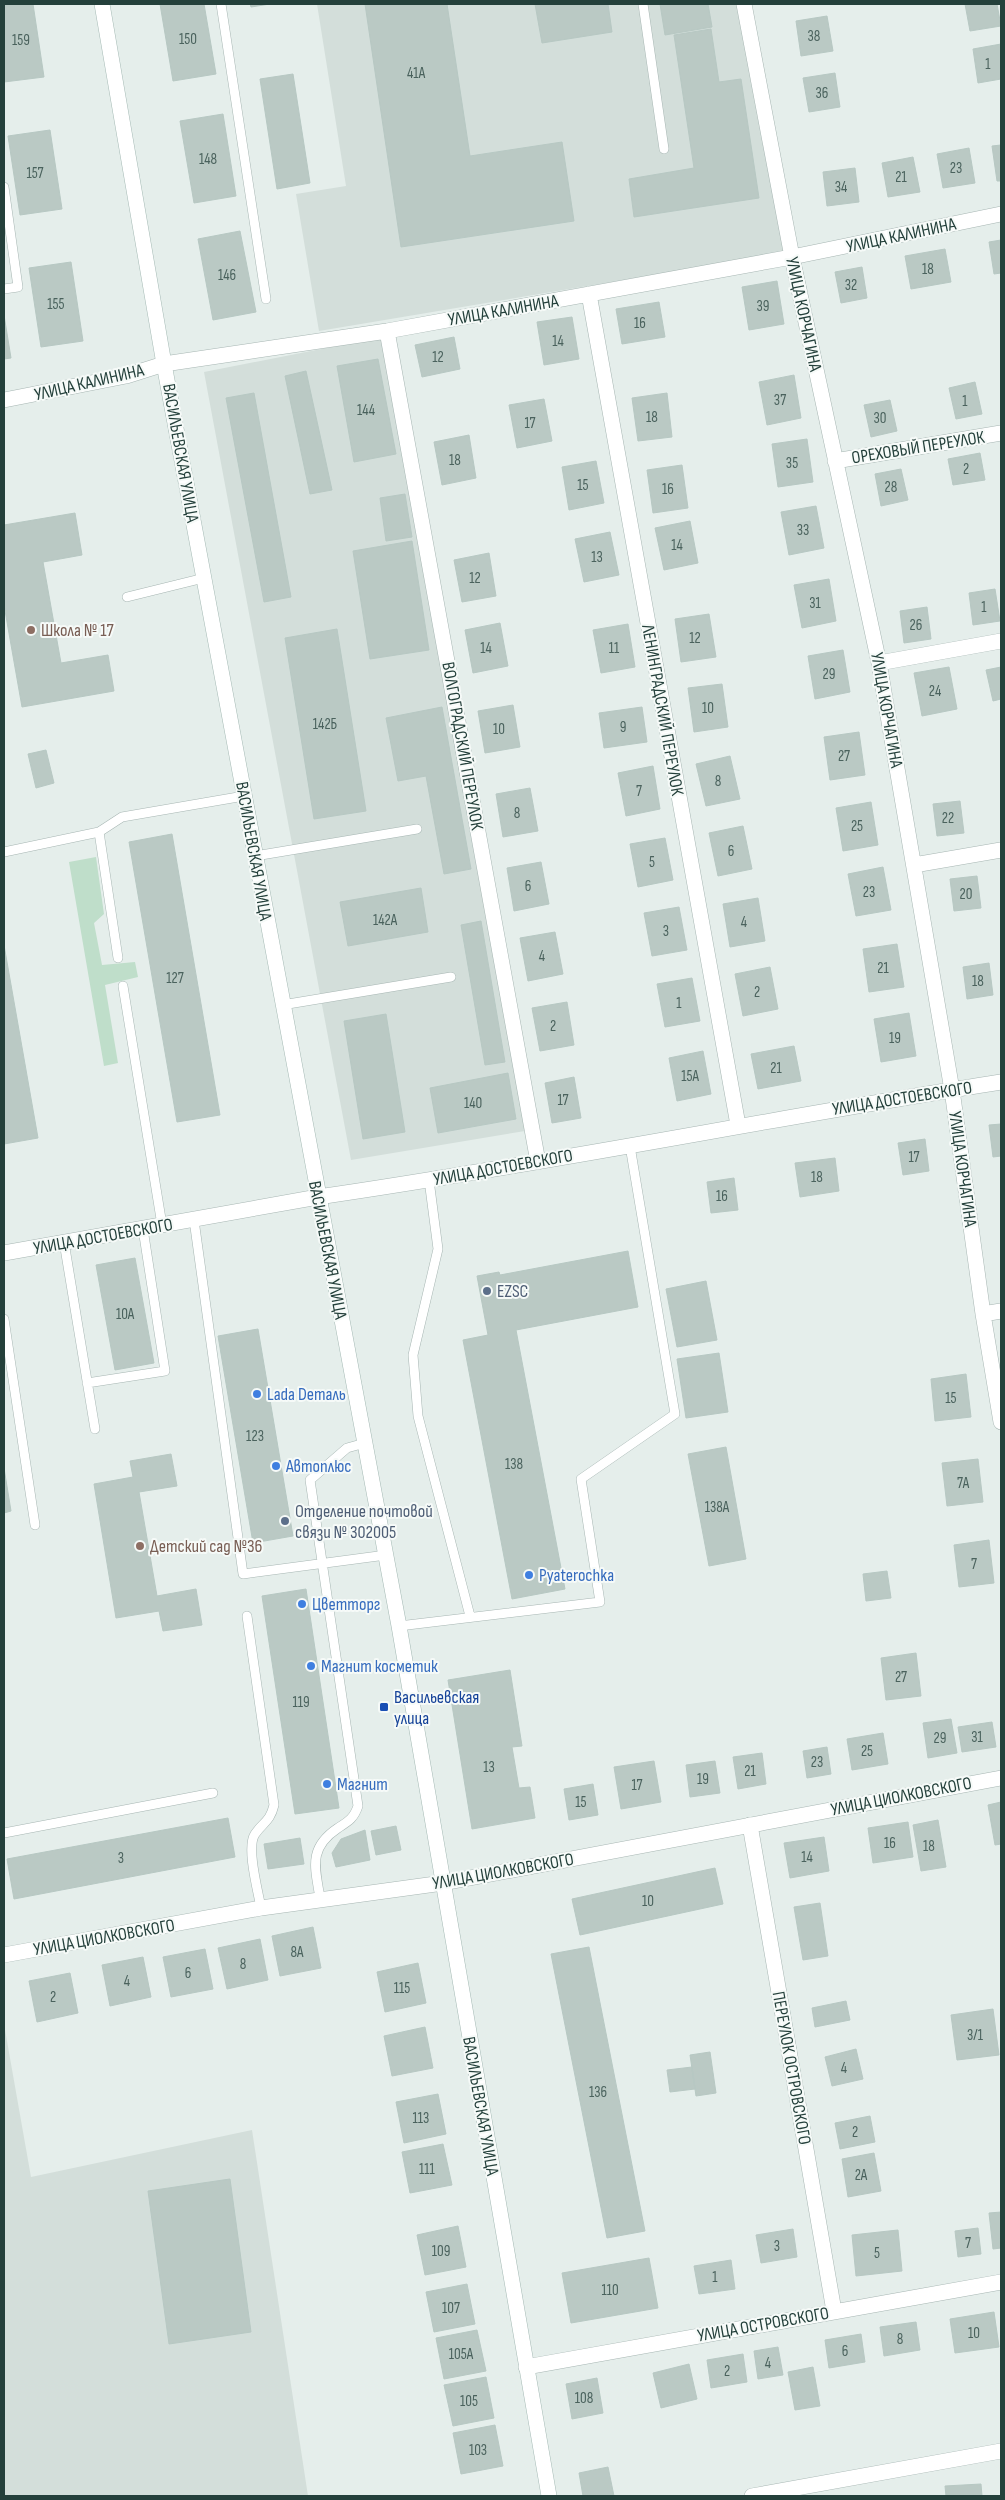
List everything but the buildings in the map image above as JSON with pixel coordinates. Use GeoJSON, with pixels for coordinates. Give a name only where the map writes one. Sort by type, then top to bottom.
{"type":"FeatureCollection","features":[{"type":"Feature","properties":{"kind":"street","name":"ВАСИЛЬЕВСКАЯ УЛИЦА"},"geometry":{"type":"LineString","coordinates":[[102,4],[164,364],[282,1006],[399,1626],[549,2496]]}},
{"type":"Feature","properties":{"kind":"street","name":"УЛИЦА КОРЧАГИНА"},"geometry":{"type":"LineString","coordinates":[[744,4],[792,257],[879,663],[952,1090],[983,1314],[1001,1422]]}},
{"type":"Feature","properties":{"kind":"street","name":"УЛИЦА КАЛИНИНА"},"geometry":{"type":"LineString","coordinates":[[4,400],[126,376],[164,364],[387,331],[792,257],[1001,214]]}},
{"type":"Feature","properties":{"kind":"street","name":"ЛЕНИНГРАДСКИЙ ПЕРЕУЛОК"},"geometry":{"type":"LineString","coordinates":[[589,294],[738,1125]]}},
{"type":"Feature","properties":{"kind":"street","name":"ВОЛГОГРАДСКИЙ ПЕРЕУЛОК"},"geometry":{"type":"LineString","coordinates":[[387,331],[538,1162]]}},
{"type":"Feature","properties":{"kind":"street","name":"ОРЕХОВЫЙ ПЕРЕУЛОК"},"geometry":{"type":"LineString","coordinates":[[835,461],[1001,433]]}},
{"type":"Feature","properties":{"kind":"street"},"geometry":{"type":"LineString","coordinates":[[879,663],[1001,641]]}},
{"type":"Feature","properties":{"kind":"street"},"geometry":{"type":"LineString","coordinates":[[914,865],[1001,850]]}},
{"type":"Feature","properties":{"kind":"street","name":"УЛИЦА ДОСТОЕВСКОГО"},"geometry":{"type":"LineString","coordinates":[[4,1253],[318,1197],[538,1162],[738,1125],[1001,1082]]}},
{"type":"Feature","properties":{"kind":"street"},"geometry":{"type":"LineString","coordinates":[[983,1314],[1001,1311]]}},
{"type":"Feature","properties":{"kind":"street","name":"УЛИЦА ЦИОЛКОВСКОГО"},"geometry":{"type":"LineString","coordinates":[[4,1955],[320,1898],[443,1883],[1001,1778]]}},
{"type":"Feature","properties":{"kind":"street","name":"ПЕРЕУЛОК ОСТРОВСКОГО"},"geometry":{"type":"LineString","coordinates":[[750,1824],[834,2311]]}},
{"type":"Feature","properties":{"kind":"street","name":"УЛИЦА ОСТРОВСКОГО"},"geometry":{"type":"LineString","coordinates":[[526,2367],[1001,2282]]}},
{"type":"Feature","properties":{"kind":"street"},"geometry":{"type":"LineString","coordinates":[[752,2496],[1001,2451]]}},
{"type":"Feature","properties":{"kind":"lane"},"geometry":{"type":"LineString","coordinates":[[221,4],[266,299]]}},
{"type":"Feature","properties":{"kind":"lane"},"geometry":{"type":"LineString","coordinates":[[643,4],[664,149]]}},
{"type":"Feature","properties":{"kind":"lane"},"geometry":{"type":"LineString","coordinates":[[4,187],[18,286],[4,289]]}},
{"type":"Feature","properties":{"kind":"lane"},"geometry":{"type":"LineString","coordinates":[[127,597],[204,578]]}},
{"type":"Feature","properties":{"kind":"lane"},"geometry":{"type":"LineString","coordinates":[[4,852],[99,832],[122,817],[244,796]]}},
{"type":"Feature","properties":{"kind":"lane"},"geometry":{"type":"LineString","coordinates":[[255,856],[418,829]]}},
{"type":"Feature","properties":{"kind":"lane"},"geometry":{"type":"LineString","coordinates":[[99,832],[118,958]]}},
{"type":"Feature","properties":{"kind":"lane"},"geometry":{"type":"LineString","coordinates":[[282,1006],[450,977]]}},
{"type":"Feature","properties":{"kind":"lane"},"geometry":{"type":"LineString","coordinates":[[123,986],[162,1225]]}},
{"type":"Feature","properties":{"kind":"lane"},"geometry":{"type":"LineString","coordinates":[[399,1626],[470,1616],[600,1602],[581,1479],[675,1414],[630,1146]]}},
{"type":"Feature","properties":{"kind":"lane"},"geometry":{"type":"LineString","coordinates":[[429,1180],[438,1249],[413,1355],[418,1416],[470,1616]]}},
{"type":"Feature","properties":{"kind":"lane"},"geometry":{"type":"LineString","coordinates":[[194,1220],[243,1574],[386,1555]]}},
{"type":"Feature","properties":{"kind":"lane"},"geometry":{"type":"LineString","coordinates":[[87,1383],[165,1372],[143,1229]]}},
{"type":"Feature","properties":{"kind":"lane"},"geometry":{"type":"LineString","coordinates":[[64,1242],[95,1429]]}},
{"type":"Feature","properties":{"kind":"lane"},"geometry":{"type":"LineString","coordinates":[[4,1319],[35,1525]]}},
{"type":"Feature","properties":{"kind":"lane"},"geometry":{"type":"LineString","coordinates":[[320,1898],[314,1860],[320,1844],[354,1818],[358,1806],[310,1480],[347,1448],[365,1443]]}},
{"type":"Feature","properties":{"kind":"lane"},"geometry":{"type":"LineString","coordinates":[[248,1616],[274,1805],[272,1815],[255,1834],[251,1845],[261,1908]]}},
{"type":"Feature","properties":{"kind":"lane"},"geometry":{"type":"LineString","coordinates":[[4,1833],[213,1792]]}},
{"type":"Feature","properties":{"kind":"shaded area"},"geometry":{"type":"Polygon","coordinates":[[[317,4],[737,4],[785,253],[319,331],[296,194],[346,186],[317,4]]]}},
{"type":"Feature","properties":{"kind":"shaded area"},"geometry":{"type":"Polygon","coordinates":[[[382,337],[525,1131],[351,1160],[204,372],[382,337]]]}},
{"type":"Feature","properties":{"kind":"shaded area"},"geometry":{"type":"Polygon","coordinates":[[[4,2024],[31,2177],[252,2130],[308,2496],[4,2496],[4,2024]]]}},
{"type":"Feature","properties":{"kind":"green space"},"geometry":{"type":"Polygon","coordinates":[[[96,857],[104,914],[94,923],[102,965],[135,962],[138,977],[105,985],[118,1063],[104,1066],[69,862],[96,857]]]}},
{"type":"Feature","properties":{"kind":"place","name":"Школа № 17"},"geometry":{"type":"Point","coordinates":[31,630]}},
{"type":"Feature","properties":{"kind":"place","name":"EZSC"},"geometry":{"type":"Point","coordinates":[487,1291]}},
{"type":"Feature","properties":{"kind":"place","name":"Lada Dеталь"},"geometry":{"type":"Point","coordinates":[257,1394]}},
{"type":"Feature","properties":{"kind":"place","name":"Автоплюс"},"geometry":{"type":"Point","coordinates":[276,1466]}},
{"type":"Feature","properties":{"kind":"place","name":"Отделение почтовой связи № 302005"},"geometry":{"type":"Point","coordinates":[285,1521]}},
{"type":"Feature","properties":{"kind":"place","name":"Детский сад №36"},"geometry":{"type":"Point","coordinates":[140,1546]}},
{"type":"Feature","properties":{"kind":"place","name":"Pyaterochka"},"geometry":{"type":"Point","coordinates":[529,1575]}},
{"type":"Feature","properties":{"kind":"place","name":"Цветторг"},"geometry":{"type":"Point","coordinates":[302,1604]}},
{"type":"Feature","properties":{"kind":"place","name":"Магнит косметик"},"geometry":{"type":"Point","coordinates":[311,1666]}},
{"type":"Feature","properties":{"kind":"place","name":"Васильевская улица"},"geometry":{"type":"Point","coordinates":[384,1707]}},
{"type":"Feature","properties":{"kind":"place","name":"Магнит"},"geometry":{"type":"Point","coordinates":[327,1784]}}]}
